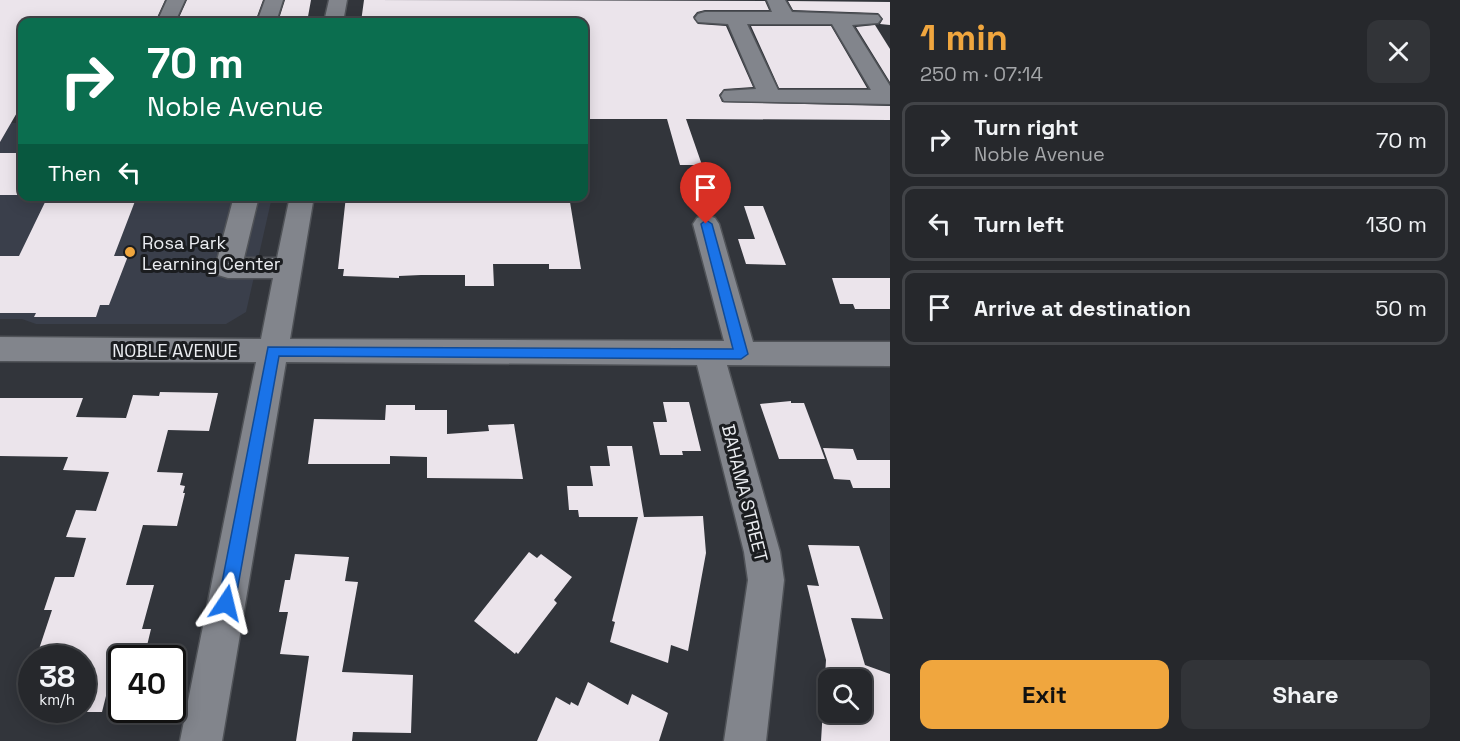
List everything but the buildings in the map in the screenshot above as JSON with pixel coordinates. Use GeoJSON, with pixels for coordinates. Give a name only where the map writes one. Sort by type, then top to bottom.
{"type":"FeatureCollection","features":[{"type":"Feature","properties":{"kind":"street"},"geometry":{"type":"LineString","coordinates":[[168,18],[176,0]]}},
{"type":"Feature","properties":{"kind":"street"},"geometry":{"type":"LineString","coordinates":[[268,18],[274,0]]}},
{"type":"Feature","properties":{"kind":"street"},"geometry":{"type":"LineString","coordinates":[[335,18],[338,0]]}},
{"type":"Feature","properties":{"kind":"street"},"geometry":{"type":"LineString","coordinates":[[776,0],[785,18]]}},
{"type":"Feature","properties":{"kind":"street"},"geometry":{"type":"LineString","coordinates":[[705,18],[871,19]]}},
{"type":"Feature","properties":{"kind":"street"},"geometry":{"type":"LineString","coordinates":[[735,18],[770,96]]}},
{"type":"Feature","properties":{"kind":"street"},"geometry":{"type":"LineString","coordinates":[[839,19],[888,97]]}},
{"type":"Feature","properties":{"kind":"street"},"geometry":{"type":"LineString","coordinates":[[732,96],[888,97]]}},
{"type":"Feature","properties":{"kind":"street"},"geometry":{"type":"LineString","coordinates":[[246,201],[228,268],[288,268]]}},
{"type":"Feature","properties":{"kind":"street"},"geometry":{"type":"LineString","coordinates":[[201,741],[301,201]]}},
{"type":"Feature","properties":{"kind":"street","name":"BAHAMA STREET"},"geometry":{"type":"LineString","coordinates":[[706,224],[725,354],[766,580],[745,741]]}},
{"type":"Feature","properties":{"kind":"street","name":"NOBLE AVENUE"},"geometry":{"type":"LineString","coordinates":[[0,349],[890,354]]}},
{"type":"Feature","properties":{"kind":"shaded area","name":"Rosa Park Learning Center"},"geometry":{"type":"Polygon","coordinates":[[[0,123],[18,123],[18,201],[271,201],[246,312],[226,324],[36,324],[22,319],[0,319],[0,123]]]}},
{"type":"Feature","properties":{"kind":"place","name":"Rosa Park Learning Center"},"geometry":{"type":"Point","coordinates":[130,252]}},
{"type":"Feature","properties":{"kind":"route"},"geometry":{"type":"LineString","coordinates":[[226,603],[273,351],[741,354],[706,224]]}}]}
